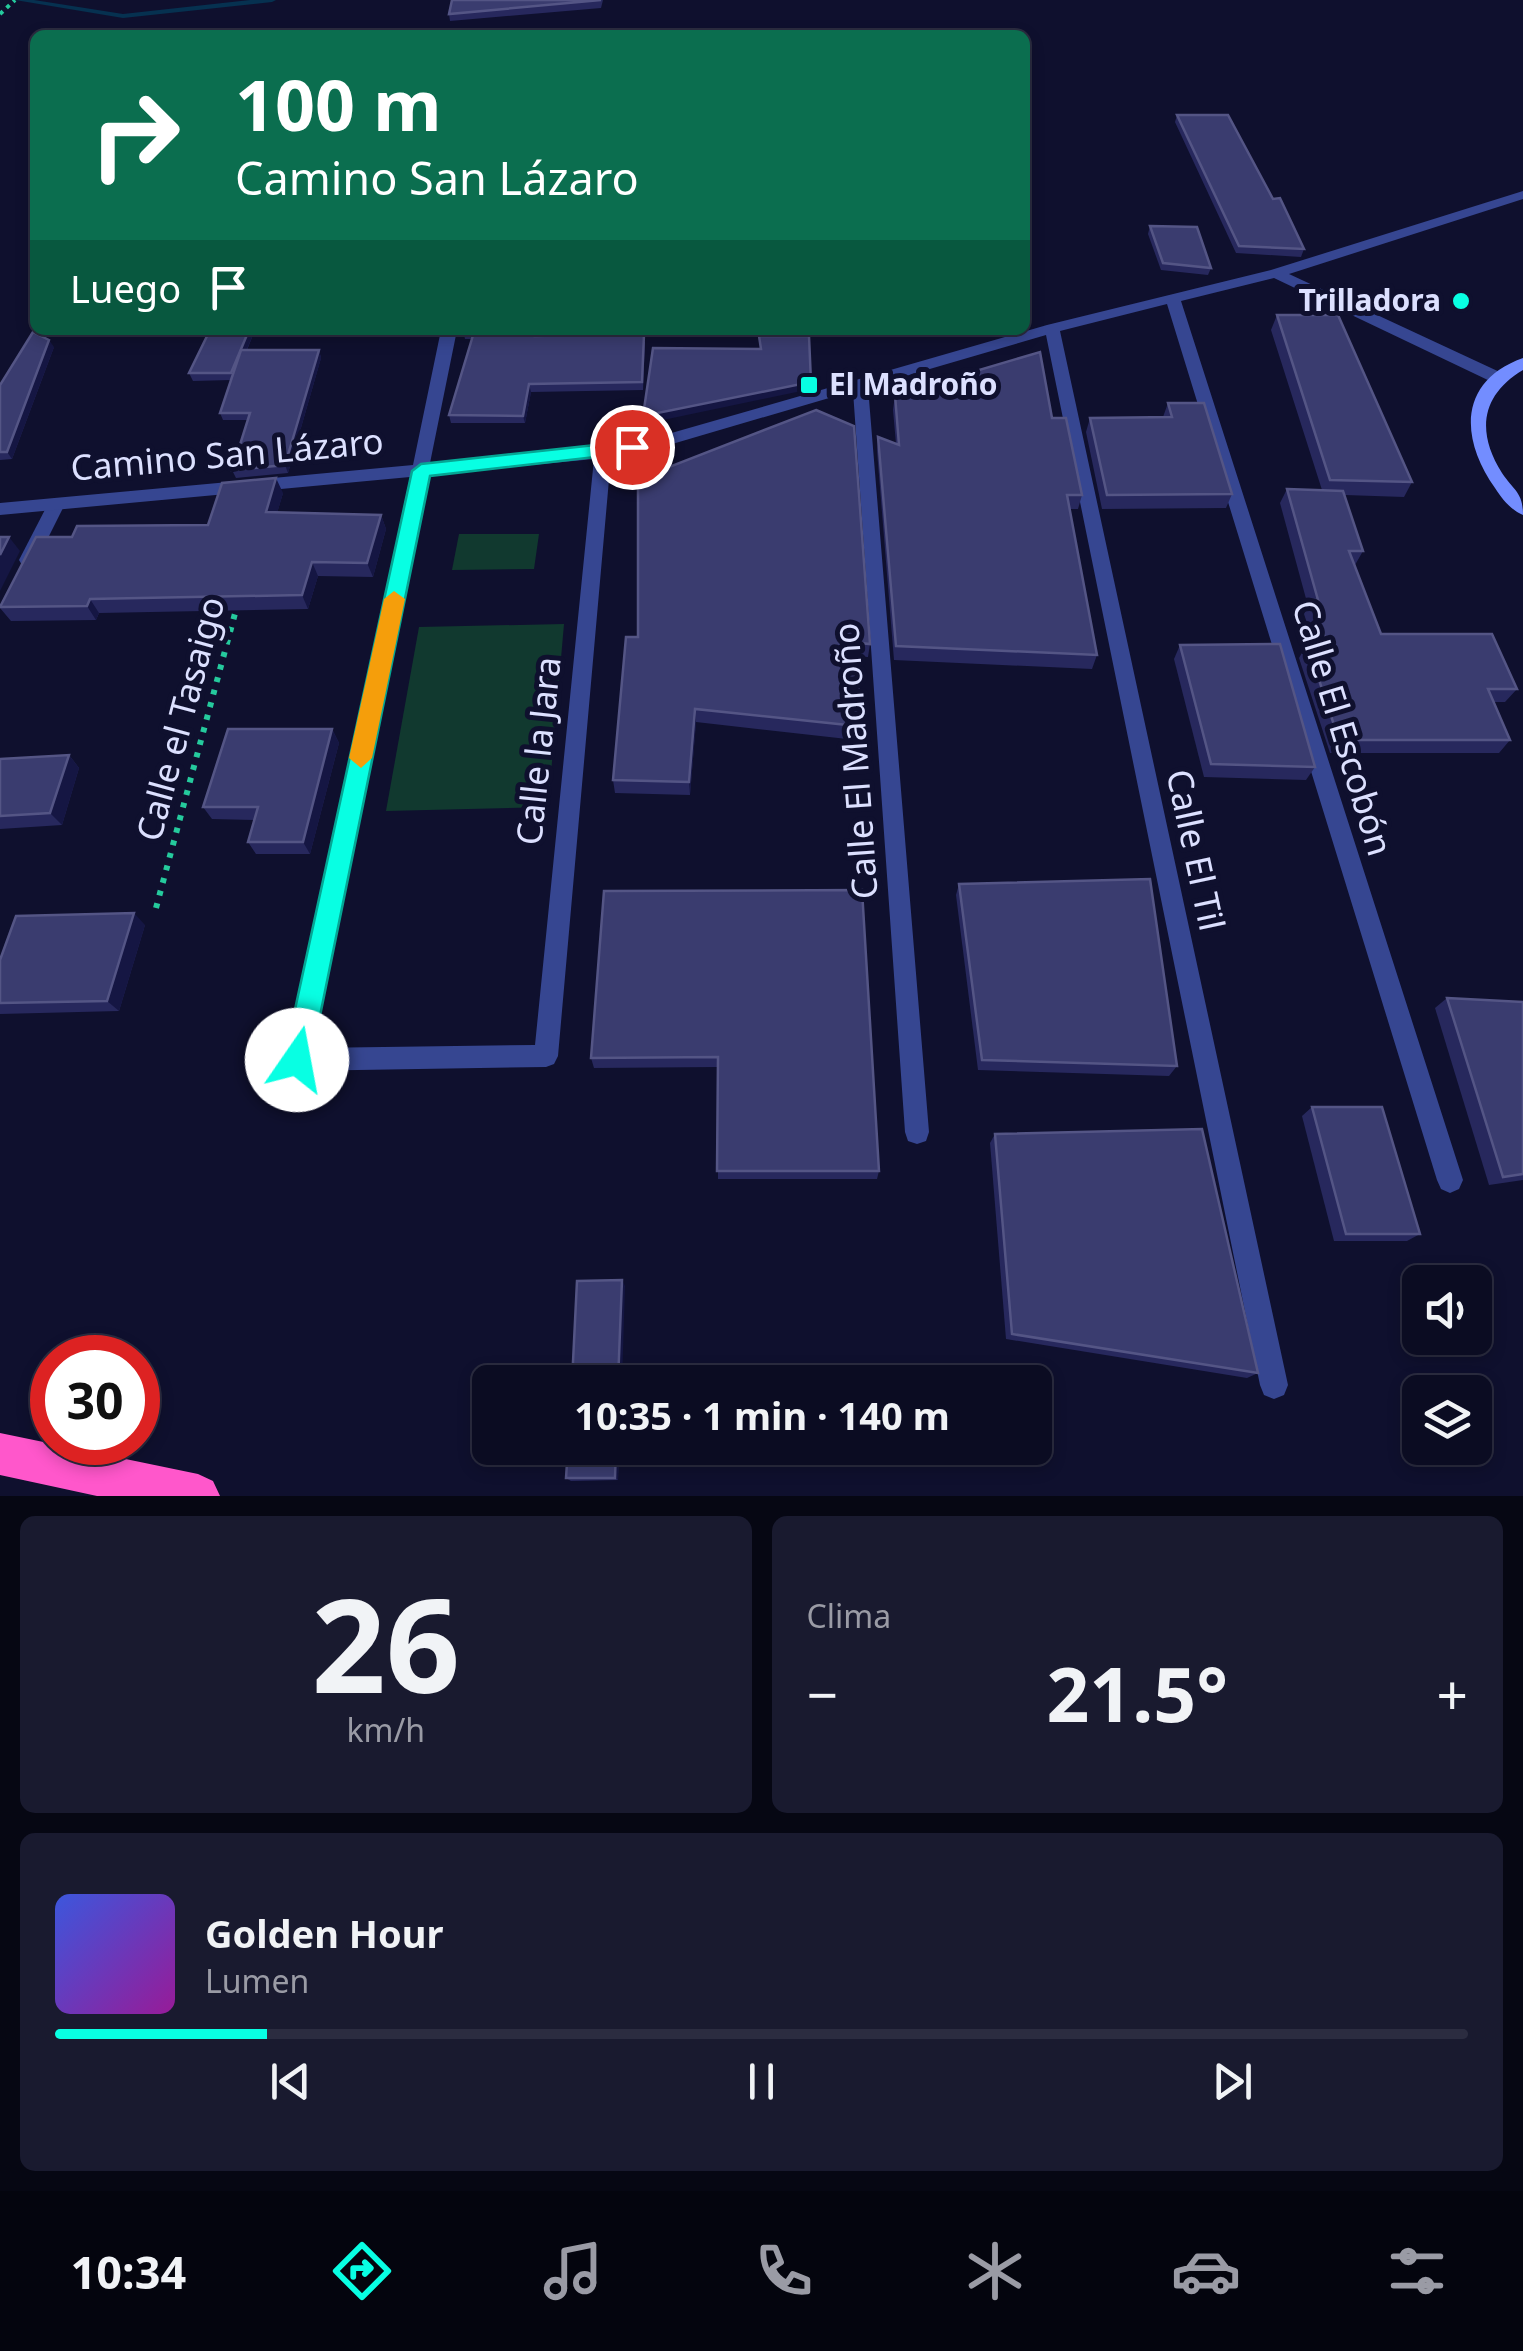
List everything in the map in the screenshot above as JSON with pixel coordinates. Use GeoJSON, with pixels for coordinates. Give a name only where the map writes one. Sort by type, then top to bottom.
{"type":"FeatureCollection","features":[{"type":"Feature","properties":{"kind":"highway"},"geometry":{"type":"LineString","coordinates":[[0,1454],[198,1496]]}},
{"type":"Feature","properties":{"kind":"main road"},"geometry":{"type":"LineString","coordinates":[[1523,363],[1498,378],[1480,401],[1476,429],[1485,461],[1523,509]]}},
{"type":"Feature","properties":{"kind":"street","name":"Camino San Lázaro"},"geometry":{"type":"LineString","coordinates":[[1030,335],[1276,273],[1523,195]]}},
{"type":"Feature","properties":{"kind":"street"},"geometry":{"type":"LineString","coordinates":[[1276,273],[1498,378]]}},
{"type":"Feature","properties":{"kind":"street","name":"Calle El Escobón"},"geometry":{"type":"LineString","coordinates":[[1172,296],[1450,1180]]}},
{"type":"Feature","properties":{"kind":"street","name":"Calle El Til"},"geometry":{"type":"LineString","coordinates":[[1052,328],[1274,1385]]}},
{"type":"Feature","properties":{"kind":"street"},"geometry":{"type":"LineString","coordinates":[[421,471],[448,335]]}},
{"type":"Feature","properties":{"kind":"street","name":"Camino San Lázaro"},"geometry":{"type":"LineString","coordinates":[[0,509],[603,453],[662,442],[1029,335]]}},
{"type":"Feature","properties":{"kind":"street","name":"Calle El Madroño"},"geometry":{"type":"LineString","coordinates":[[860,386],[917,1132]]}},
{"type":"Feature","properties":{"kind":"street","name":"Calle la Jara"},"geometry":{"type":"LineString","coordinates":[[421,471],[297,1060],[546,1056],[603,453]]}},
{"type":"Feature","properties":{"kind":"street"},"geometry":{"type":"LineString","coordinates":[[22,573],[56,504]]}},
{"type":"Feature","properties":{"kind":"path"},"geometry":{"type":"LineString","coordinates":[[0,14],[16,0]]}},
{"type":"Feature","properties":{"kind":"path","name":"Calle el Tasaigo"},"geometry":{"type":"LineString","coordinates":[[156,908],[239,600]]}},
{"type":"Feature","properties":{"kind":"green space"},"geometry":{"type":"Polygon","coordinates":[[[459,534],[539,534],[534,569],[452,570],[459,534]]]}},
{"type":"Feature","properties":{"kind":"green space"},"geometry":{"type":"Polygon","coordinates":[[[564,624],[548,807],[386,811],[419,627],[564,624]]]}},
{"type":"Feature","properties":{"kind":"building"},"geometry":{"type":"Polygon","coordinates":[[[452,0],[601,0],[449,14],[452,0]]]}},
{"type":"Feature","properties":{"kind":"building"},"geometry":{"type":"Polygon","coordinates":[[[1177,115],[1228,115],[1273,199],[1280,198],[1304,249],[1239,246],[1177,115]]]}},
{"type":"Feature","properties":{"kind":"building"},"geometry":{"type":"Polygon","coordinates":[[[1150,226],[1197,227],[1211,268],[1163,263],[1150,226]]]}},
{"type":"Feature","properties":{"kind":"building"},"geometry":{"type":"Polygon","coordinates":[[[1277,315],[1338,315],[1412,482],[1330,480],[1277,315]]]}},
{"type":"Feature","properties":{"kind":"building"},"geometry":{"type":"Polygon","coordinates":[[[31,335],[49,340],[7,452],[0,452],[0,385],[31,335]]]}},
{"type":"Feature","properties":{"kind":"building"},"geometry":{"type":"Polygon","coordinates":[[[208,335],[247,335],[231,373],[189,373],[208,335]]]}},
{"type":"Feature","properties":{"kind":"building"},"geometry":{"type":"Polygon","coordinates":[[[473,335],[644,335],[642,382],[529,384],[523,416],[449,415],[473,335]]]}},
{"type":"Feature","properties":{"kind":"building"},"geometry":{"type":"Polygon","coordinates":[[[759,336],[809,336],[811,382],[643,416],[653,348],[761,349],[759,336]]]}},
{"type":"Feature","properties":{"kind":"building"},"geometry":{"type":"Polygon","coordinates":[[[241,350],[319,350],[285,465],[232,470],[250,413],[220,413],[241,350]]]}},
{"type":"Feature","properties":{"kind":"building"},"geometry":{"type":"Polygon","coordinates":[[[1040,352],[1052,418],[1066,418],[1082,495],[1067,495],[1097,655],[896,646],[878,437],[899,445],[895,395],[1040,352]]]}},
{"type":"Feature","properties":{"kind":"building"},"geometry":{"type":"Polygon","coordinates":[[[1168,403],[1204,403],[1232,494],[1107,495],[1090,418],[1172,417],[1168,403]]]}},
{"type":"Feature","properties":{"kind":"building"},"geometry":{"type":"Polygon","coordinates":[[[816,410],[854,426],[870,644],[848,642],[867,727],[695,709],[689,782],[613,780],[626,637],[638,637],[638,479],[816,410]]]}},
{"type":"Feature","properties":{"kind":"building"},"geometry":{"type":"Polygon","coordinates":[[[276,478],[266,512],[381,515],[367,563],[312,562],[302,595],[90,599],[87,606],[0,607],[36,537],[72,537],[77,526],[208,525],[222,483],[276,478]]]}},
{"type":"Feature","properties":{"kind":"building"},"geometry":{"type":"Polygon","coordinates":[[[1287,489],[1343,491],[1363,551],[1349,551],[1381,634],[1492,634],[1517,689],[1488,689],[1510,740],[1339,740],[1307,644],[1327,644],[1312,600],[1318,600],[1287,489]]]}},
{"type":"Feature","properties":{"kind":"building"},"geometry":{"type":"Polygon","coordinates":[[[0,537],[9,537],[0,555],[0,537]]]}},
{"type":"Feature","properties":{"kind":"building"},"geometry":{"type":"Polygon","coordinates":[[[1280,644],[1315,767],[1211,764],[1180,645],[1280,644]]]}},
{"type":"Feature","properties":{"kind":"building"},"geometry":{"type":"Polygon","coordinates":[[[228,729],[332,729],[303,842],[248,842],[258,807],[203,807],[228,729]]]}},
{"type":"Feature","properties":{"kind":"building"},"geometry":{"type":"Polygon","coordinates":[[[69,755],[50,813],[0,816],[0,759],[69,755]]]}},
{"type":"Feature","properties":{"kind":"building"},"geometry":{"type":"Polygon","coordinates":[[[1150,879],[1177,1066],[982,1060],[959,884],[1150,879]]]}},
{"type":"Feature","properties":{"kind":"building"},"geometry":{"type":"Polygon","coordinates":[[[862,890],[879,1171],[717,1171],[718,1057],[591,1058],[604,891],[862,890]]]}},
{"type":"Feature","properties":{"kind":"building"},"geometry":{"type":"Polygon","coordinates":[[[134,913],[107,1001],[0,1003],[0,960],[16,916],[134,913]]]}},
{"type":"Feature","properties":{"kind":"building"},"geometry":{"type":"Polygon","coordinates":[[[1447,998],[1523,1002],[1523,1174],[1503,1177],[1447,998]]]}},
{"type":"Feature","properties":{"kind":"building"},"geometry":{"type":"Polygon","coordinates":[[[1312,1107],[1382,1107],[1420,1234],[1346,1234],[1312,1107]]]}},
{"type":"Feature","properties":{"kind":"building"},"geometry":{"type":"Polygon","coordinates":[[[1202,1129],[1258,1373],[1012,1334],[995,1134],[1202,1129]]]}},
{"type":"Feature","properties":{"kind":"building"},"geometry":{"type":"Polygon","coordinates":[[[622,1280],[619,1365],[573,1365],[577,1281],[622,1280]]]}},
{"type":"Feature","properties":{"kind":"building"},"geometry":{"type":"Polygon","coordinates":[[[567,1465],[615,1465],[615,1478],[566,1478],[567,1465]]]}},
{"type":"Feature","properties":{"kind":"waterway"},"geometry":{"type":"LineString","coordinates":[[19,0],[123,16],[272,0]]}},
{"type":"Feature","properties":{"kind":"slow traffic"},"geometry":{"type":"LineString","coordinates":[[361,758],[394,599]]}},
{"type":"Feature","properties":{"kind":"place","name":"Trilladora"},"geometry":{"type":"Point","coordinates":[1461,301]}},
{"type":"Feature","properties":{"kind":"place","name":"El Madroño"},"geometry":{"type":"Point","coordinates":[809,385]}},
{"type":"Feature","properties":{"kind":"route"},"geometry":{"type":"LineString","coordinates":[[297,1060],[421,471],[632,447]]}}]}
